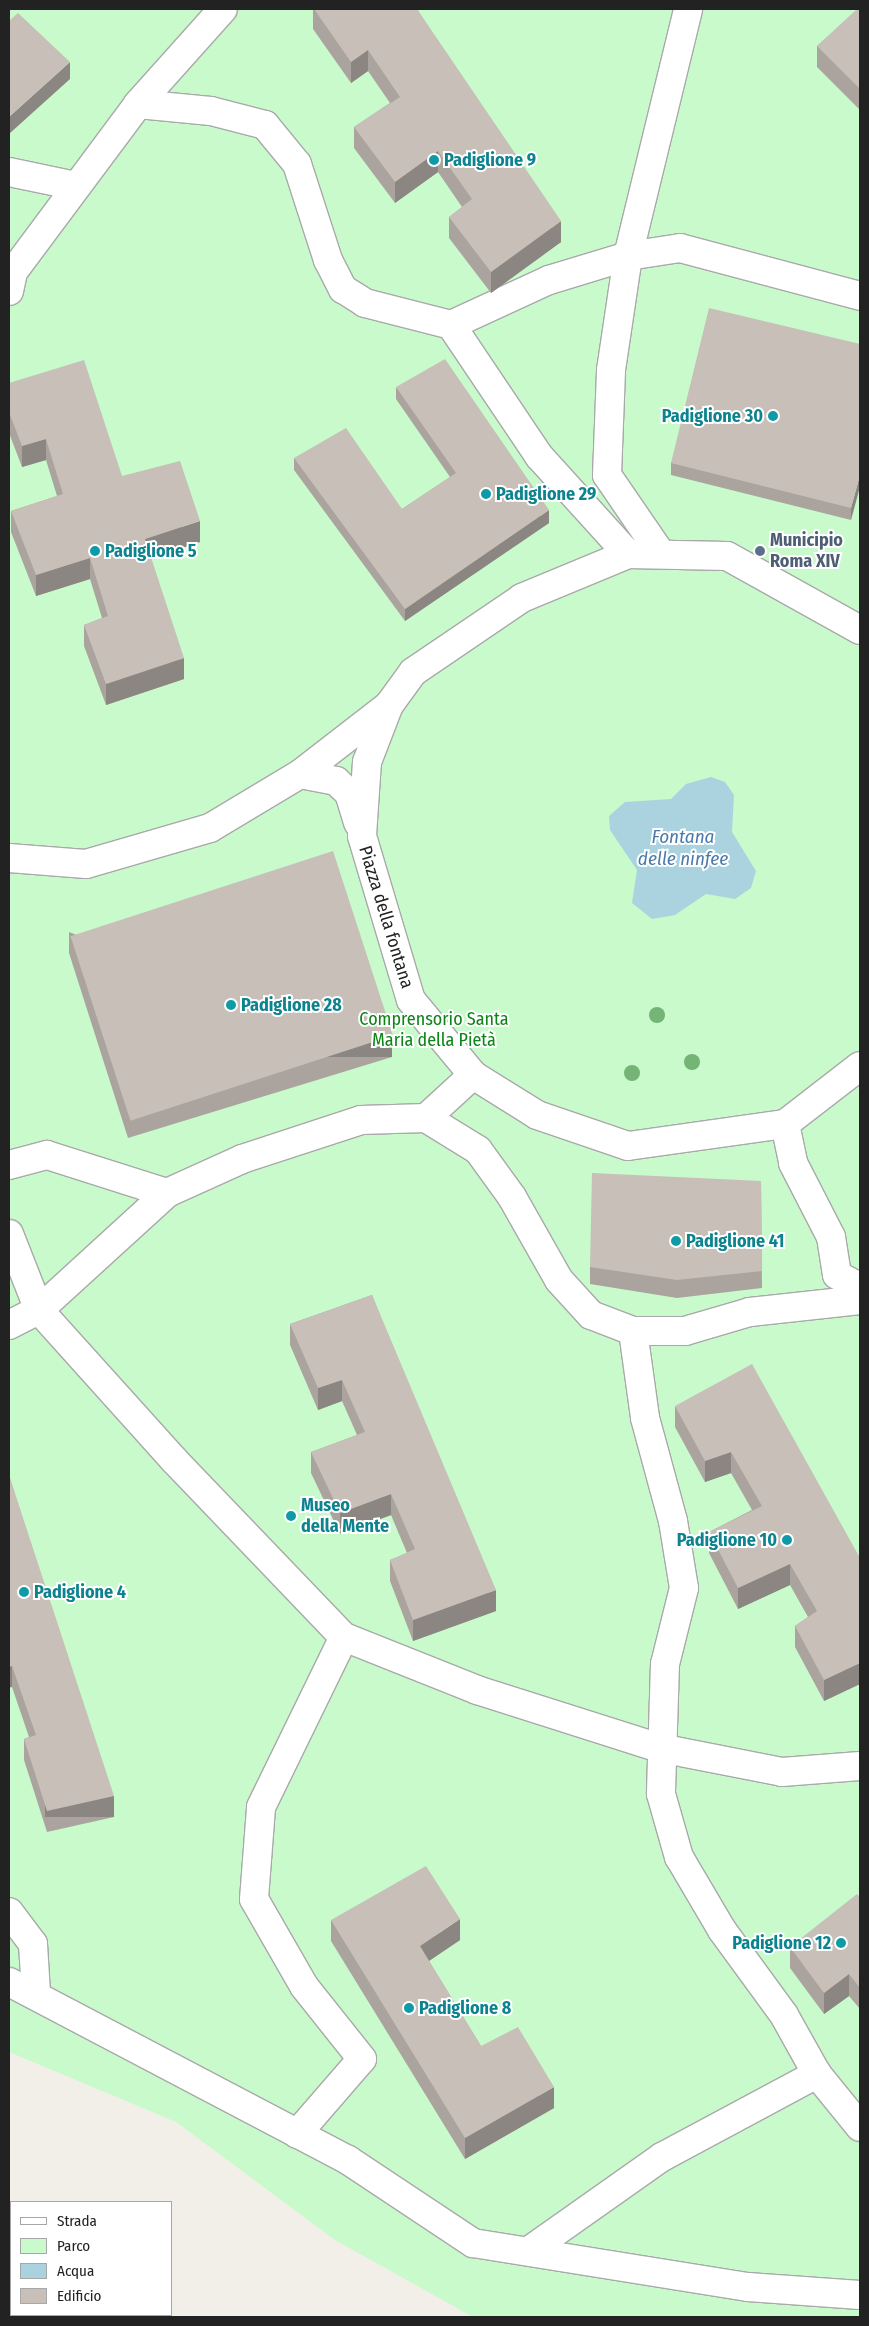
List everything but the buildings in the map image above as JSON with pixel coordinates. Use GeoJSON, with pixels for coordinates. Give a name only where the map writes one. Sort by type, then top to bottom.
{"type":"FeatureCollection","features":[{"type":"Feature","properties":{"kind":"street"},"geometry":{"type":"LineString","coordinates":[[659,552],[607,475],[611,370],[628,256],[688,9]]}},
{"type":"Feature","properties":{"kind":"street"},"geometry":{"type":"LineString","coordinates":[[9,291],[13,272],[76,186],[138,104],[219,10]]}},
{"type":"Feature","properties":{"kind":"street"},"geometry":{"type":"LineString","coordinates":[[138,104],[211,111],[265,125],[297,164],[328,260],[343,289],[366,303],[451,325],[549,280],[628,256],[680,248],[860,296]]}},
{"type":"Feature","properties":{"kind":"street"},"geometry":{"type":"LineString","coordinates":[[9,172],[76,186]]}},
{"type":"Feature","properties":{"kind":"street"},"geometry":{"type":"LineString","coordinates":[[451,325],[540,456],[628,554]]}},
{"type":"Feature","properties":{"kind":"street","name":"Piazza della fontana"},"geometry":{"type":"LineString","coordinates":[[860,630],[727,556],[659,552],[628,554],[522,598],[413,672],[390,705],[367,762],[362,836],[411,1000],[473,1075],[537,1116],[628,1146],[785,1124],[860,1066]]}},
{"type":"Feature","properties":{"kind":"street"},"geometry":{"type":"LineString","coordinates":[[9,858],[86,864],[210,828],[300,774],[390,705]]}},
{"type":"Feature","properties":{"kind":"street"},"geometry":{"type":"LineString","coordinates":[[300,774],[336,781],[349,793],[362,836]]}},
{"type":"Feature","properties":{"kind":"street"},"geometry":{"type":"LineString","coordinates":[[426,1118],[473,1075]]}},
{"type":"Feature","properties":{"kind":"street"},"geometry":{"type":"LineString","coordinates":[[9,1325],[39,1310],[167,1193],[242,1159],[361,1120],[426,1118],[478,1150],[512,1197],[559,1280],[591,1315],[633,1331],[685,1331],[750,1312],[860,1300]]}},
{"type":"Feature","properties":{"kind":"street"},"geometry":{"type":"LineString","coordinates":[[785,1124],[793,1163],[831,1237],[837,1274],[860,1287]]}},
{"type":"Feature","properties":{"kind":"street"},"geometry":{"type":"LineString","coordinates":[[9,1165],[47,1155],[167,1193]]}},
{"type":"Feature","properties":{"kind":"street"},"geometry":{"type":"LineString","coordinates":[[9,1234],[39,1310],[174,1460],[344,1637],[477,1690],[660,1748],[782,1772],[860,1766]]}},
{"type":"Feature","properties":{"kind":"street"},"geometry":{"type":"LineString","coordinates":[[633,1331],[645,1418],[673,1521],[684,1588],[665,1664],[660,1748],[661,1794],[680,1856],[722,1930],[784,2015],[818,2074],[860,2127]]}},
{"type":"Feature","properties":{"kind":"street"},"geometry":{"type":"LineString","coordinates":[[297,2134],[362,2059],[304,1986],[254,1899],[261,1808],[344,1637]]}},
{"type":"Feature","properties":{"kind":"street"},"geometry":{"type":"LineString","coordinates":[[9,1912],[33,1944],[36,1993]]}},
{"type":"Feature","properties":{"kind":"street"},"geometry":{"type":"LineString","coordinates":[[9,1982],[36,1993],[348,2160],[473,2242],[748,2287],[860,2295]]}},
{"type":"Feature","properties":{"kind":"street"},"geometry":{"type":"LineString","coordinates":[[530,2250],[662,2157],[818,2074]]}},
{"type":"Feature","properties":{"kind":"green space","name":"Comprensorio Santa Maria della Pietà"},"geometry":{"type":"Polygon","coordinates":[[[9,9],[860,9],[860,2317],[473,2317],[335,2240],[176,2122],[9,2052],[9,9]]]}},
{"type":"Feature","properties":{"kind":"water","name":"Fontana delle ninfee"},"geometry":{"type":"Polygon","coordinates":[[[711,777],[725,782],[734,795],[732,832],[756,871],[751,888],[735,899],[706,894],[675,915],[652,919],[632,903],[637,870],[610,830],[609,816],[625,802],[671,799],[686,784],[711,777]]]}},
{"type":"Feature","properties":{"kind":"place","name":"Padiglione 9"},"geometry":{"type":"Point","coordinates":[434,160]}},
{"type":"Feature","properties":{"kind":"place","name":"Padiglione 30"},"geometry":{"type":"Point","coordinates":[773,416]}},
{"type":"Feature","properties":{"kind":"place","name":"Padiglione 29"},"geometry":{"type":"Point","coordinates":[486,494]}},
{"type":"Feature","properties":{"kind":"place","name":"Padiglione 5"},"geometry":{"type":"Point","coordinates":[95,551]}},
{"type":"Feature","properties":{"kind":"place","name":"Municipio Roma XIV"},"geometry":{"type":"Point","coordinates":[760,551]}},
{"type":"Feature","properties":{"kind":"place","name":"Padiglione 28"},"geometry":{"type":"Point","coordinates":[231,1005]}},
{"type":"Feature","properties":{"kind":"place","name":"Padiglione 41"},"geometry":{"type":"Point","coordinates":[676,1241]}},
{"type":"Feature","properties":{"kind":"place","name":"Museo della Mente"},"geometry":{"type":"Point","coordinates":[291,1516]}},
{"type":"Feature","properties":{"kind":"place","name":"Padiglione 10"},"geometry":{"type":"Point","coordinates":[787,1540]}},
{"type":"Feature","properties":{"kind":"place","name":"Padiglione 4"},"geometry":{"type":"Point","coordinates":[24,1592]}},
{"type":"Feature","properties":{"kind":"place","name":"Padiglione 12"},"geometry":{"type":"Point","coordinates":[841,1943]}},
{"type":"Feature","properties":{"kind":"place","name":"Padiglione 8"},"geometry":{"type":"Point","coordinates":[409,2008]}}]}
